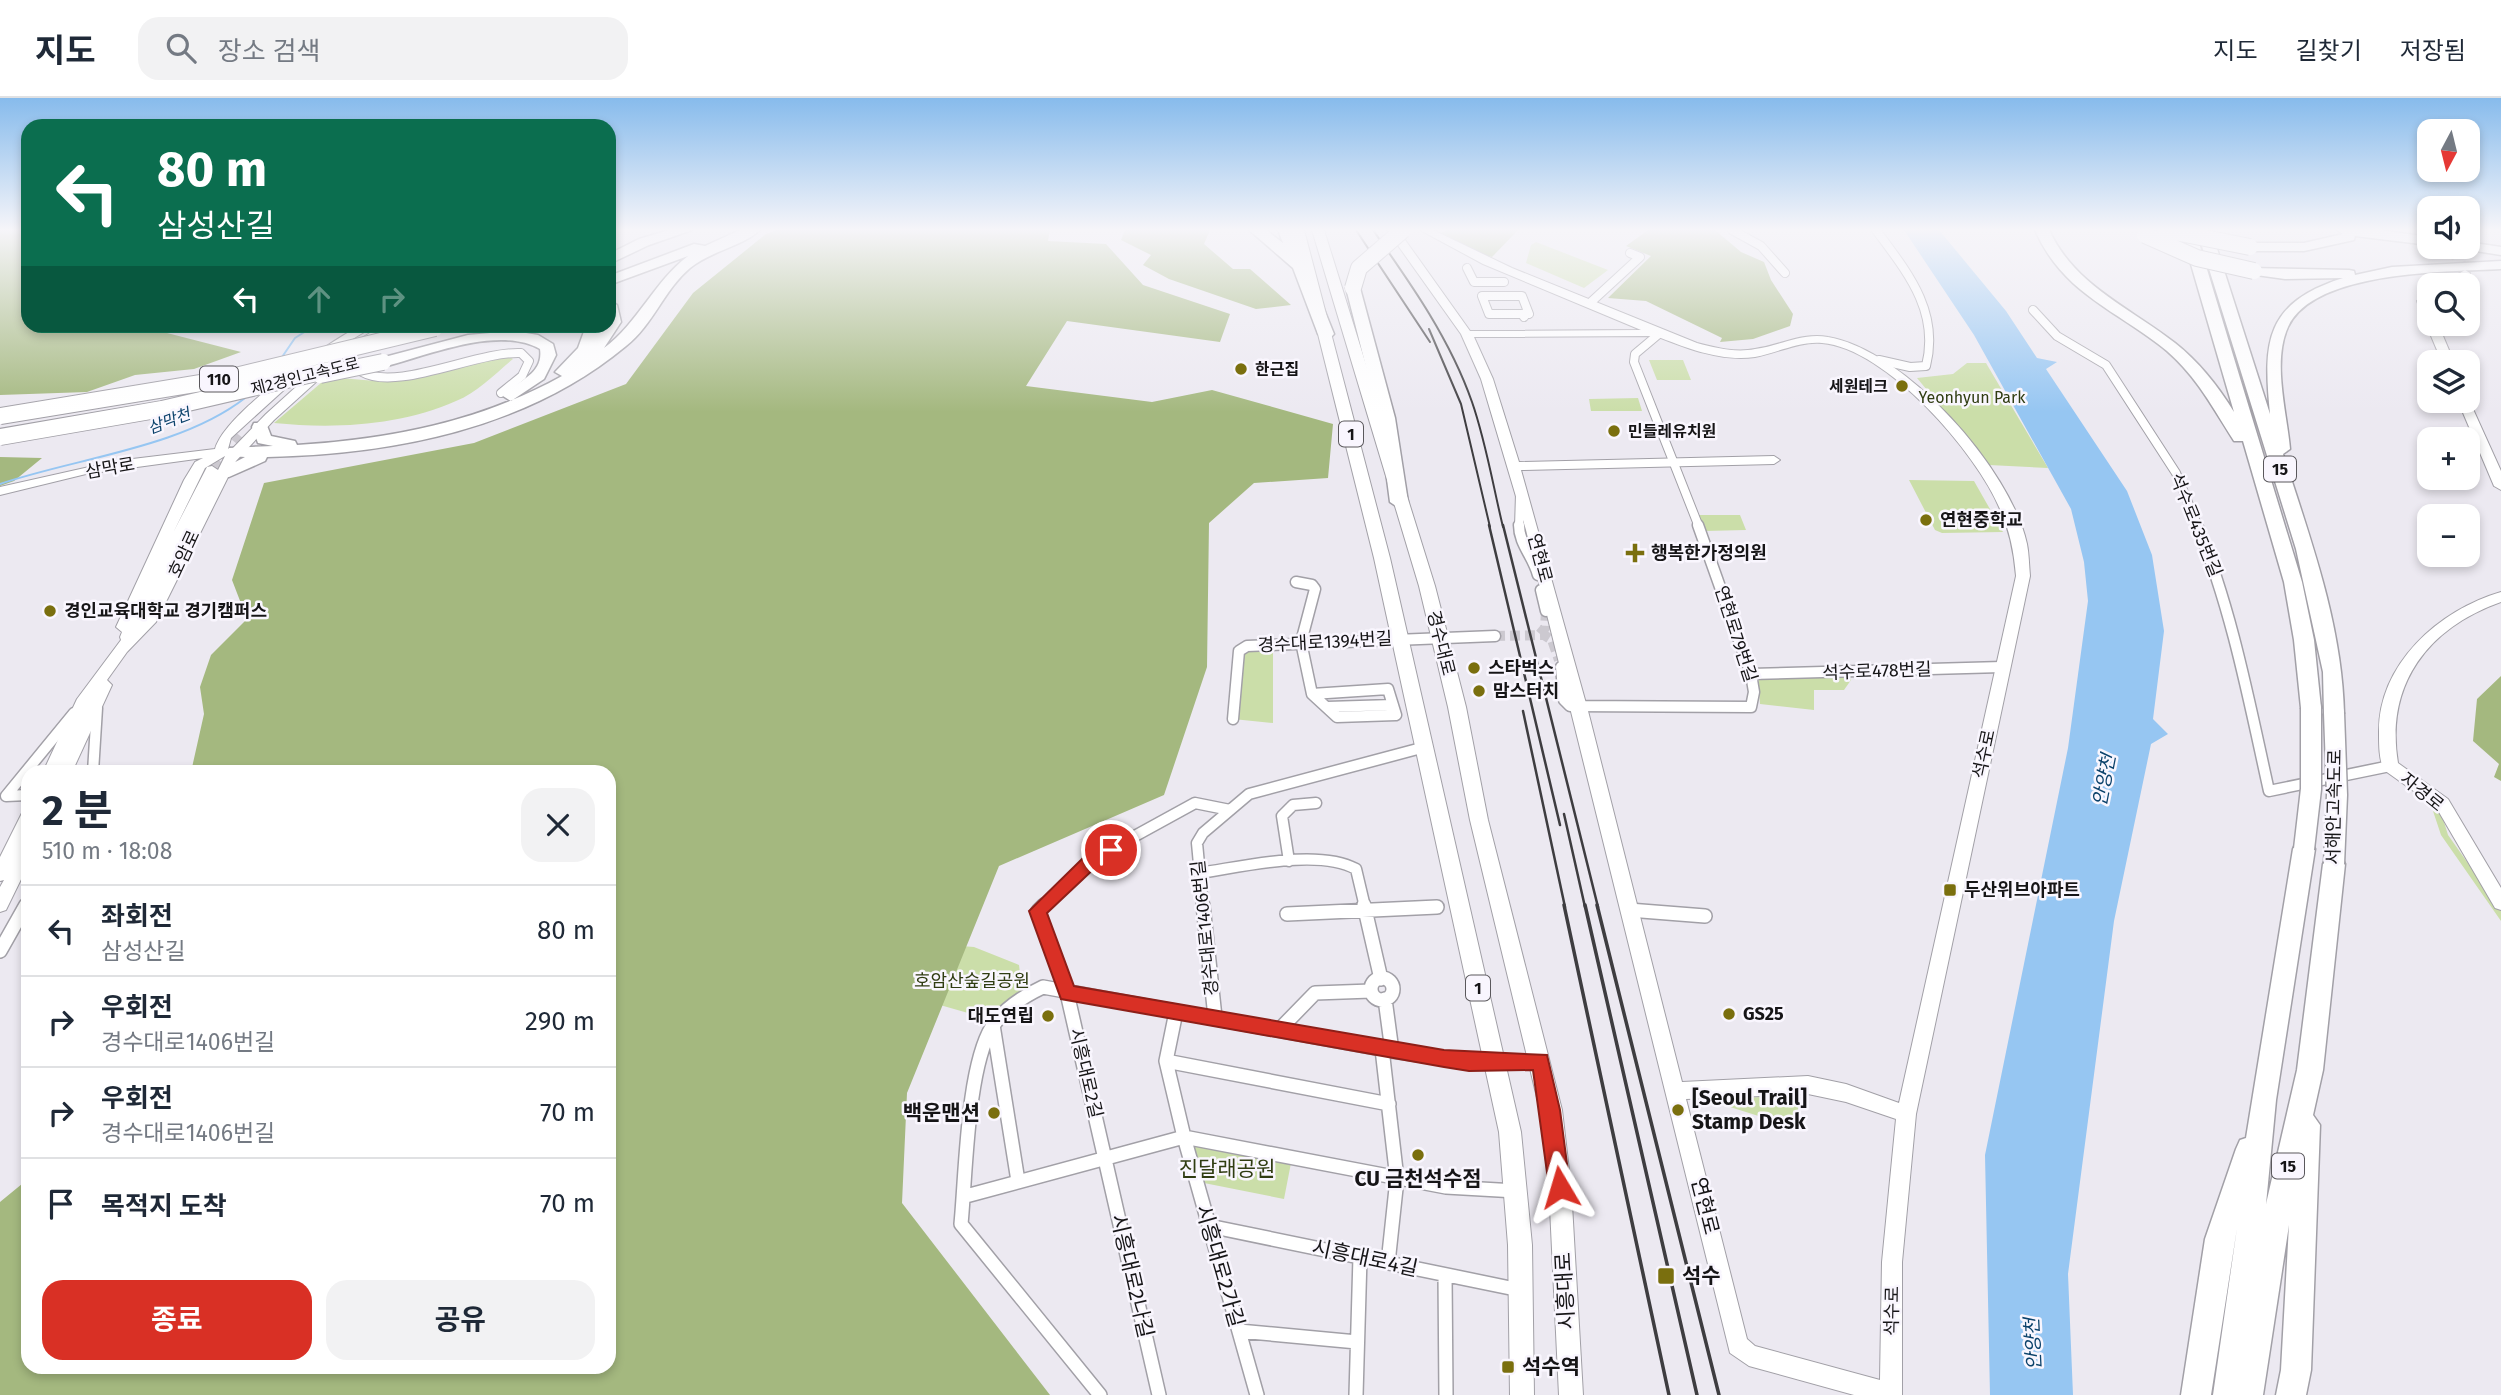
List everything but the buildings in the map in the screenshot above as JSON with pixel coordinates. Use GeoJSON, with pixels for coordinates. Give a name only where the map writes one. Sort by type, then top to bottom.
{"type":"FeatureCollection","features":[{"type":"Feature","properties":{"kind":"highway"},"geometry":{"type":"LineString","coordinates":[[227,451],[355,449],[417,438],[483,418],[574,376],[625,339],[648,314],[664,291]]}},
{"type":"Feature","properties":{"kind":"highway"},"geometry":{"type":"LineString","coordinates":[[1308,291],[1326,334]]}},
{"type":"Feature","properties":{"kind":"highway"},"geometry":{"type":"LineString","coordinates":[[1354,291],[1387,418],[1399,502]]}},
{"type":"Feature","properties":{"kind":"highway"},"geometry":{"type":"LineString","coordinates":[[2093,291],[2170,346],[2208,382],[2222,400],[2264,482]]}},
{"type":"Feature","properties":{"kind":"highway","name":"서해안고속도로"},"geometry":{"type":"LineString","coordinates":[[2216,291],[2264,482],[2297,599],[2311,708],[2311,789],[2304,849],[2263,1100],[2258,1256],[2248,1395]]}},
{"type":"Feature","properties":{"kind":"highway","name":"서해안고속도로"},"geometry":{"type":"LineString","coordinates":[[2221,291],[2284,482],[2315,589],[2333,672],[2334,712],[2334,864],[2310,1070],[2258,1256],[2228,1395]]}},
{"type":"Feature","properties":{"kind":"highway"},"geometry":{"type":"LineString","coordinates":[[2284,482],[2275,347],[2279,330],[2300,304],[2324,291]]}},
{"type":"Feature","properties":{"kind":"highway"},"geometry":{"type":"LineString","coordinates":[[286,365],[386,333]]}},
{"type":"Feature","properties":{"kind":"highway","name":"제2경인고속도로"},"geometry":{"type":"LineString","coordinates":[[0,416],[145,394],[286,365],[414,333]]}},
{"type":"Feature","properties":{"kind":"highway","name":"제2경인고속도로"},"geometry":{"type":"LineString","coordinates":[[0,437],[162,409],[274,384],[386,358],[462,333]]}},
{"type":"Feature","properties":{"kind":"highway"},"geometry":{"type":"LineString","coordinates":[[227,451],[255,458],[290,449],[396,436],[484,412],[527,394],[564,372],[585,349],[591,333]]}},
{"type":"Feature","properties":{"kind":"highway"},"geometry":{"type":"LineString","coordinates":[[543,391],[581,365],[600,345],[606,333]]}},
{"type":"Feature","properties":{"kind":"highway"},"geometry":{"type":"LineString","coordinates":[[386,358],[499,335],[526,336],[544,344],[548,357],[539,374],[484,412]]}},
{"type":"Feature","properties":{"kind":"highway"},"geometry":{"type":"LineString","coordinates":[[227,451],[264,439],[290,449]]}},
{"type":"Feature","properties":{"kind":"highway"},"geometry":{"type":"LineString","coordinates":[[2296,1387],[2310,1070]]}},
{"type":"Feature","properties":{"kind":"highway"},"geometry":{"type":"LineString","coordinates":[[2196,1395],[2219,1239],[2263,1100]]}},
{"type":"Feature","properties":{"kind":"main road","name":"1"},"geometry":{"type":"LineString","coordinates":[[1314,291],[1401,638]]}},
{"type":"Feature","properties":{"kind":"main road","name":"경수대로"},"geometry":{"type":"LineString","coordinates":[[1338,291],[1399,502],[1427,586],[1479,820],[1540,1062]]}},
{"type":"Feature","properties":{"kind":"main road"},"geometry":{"type":"LineString","coordinates":[[1401,638],[1425,747]]}},
{"type":"Feature","properties":{"kind":"main road","name":"1"},"geometry":{"type":"LineString","coordinates":[[1425,747],[1510,1132],[1516,1191],[1522,1395]]}},
{"type":"Feature","properties":{"kind":"main road","name":"시흥대로"},"geometry":{"type":"LineString","coordinates":[[1540,1062],[1550,1110],[1560,1187],[1571,1395]]}},
{"type":"Feature","properties":{"kind":"street","name":"연현로"},"geometry":{"type":"LineString","coordinates":[[1438,291],[1467,334],[1487,379],[1512,466],[1520,484],[1526,530],[1573,706],[1594,769],[1677,1091],[1738,1345],[1749,1355],[1891,1395]]}},
{"type":"Feature","properties":{"kind":"street"},"geometry":{"type":"LineString","coordinates":[[1507,291],[1514,308]]}},
{"type":"Feature","properties":{"kind":"street"},"geometry":{"type":"LineString","coordinates":[[1558,291],[1660,333],[1709,350],[1761,352],[1805,340],[1829,340],[1879,360],[1910,367],[1926,366],[1933,328],[1916,291]]}},
{"type":"Feature","properties":{"kind":"street"},"geometry":{"type":"LineString","coordinates":[[1590,303],[1604,291]]}},
{"type":"Feature","properties":{"kind":"street"},"geometry":{"type":"LineString","coordinates":[[1526,322],[1530,314],[1522,296],[1482,296],[1489,314],[1526,322],[1660,333]]}},
{"type":"Feature","properties":{"kind":"street","name":"석수로435번길"},"geometry":{"type":"LineString","coordinates":[[2033,310],[2057,336],[2106,365],[2176,473],[2215,568],[2234,636],[2269,792],[2390,766]]}},
{"type":"Feature","properties":{"kind":"street"},"geometry":{"type":"LineString","coordinates":[[1467,334],[1526,322]]}},
{"type":"Feature","properties":{"kind":"street"},"geometry":{"type":"LineString","coordinates":[[227,451],[318,355],[356,333]]}},
{"type":"Feature","properties":{"kind":"street"},"geometry":{"type":"LineString","coordinates":[[227,451],[320,363],[368,333]]}},
{"type":"Feature","properties":{"kind":"street"},"geometry":{"type":"LineString","coordinates":[[181,456],[227,451],[322,370],[377,333]]}},
{"type":"Feature","properties":{"kind":"street","name":"연현로79번길"},"geometry":{"type":"LineString","coordinates":[[1573,706],[1751,706],[1754,692],[1751,674],[1674,462],[1634,362],[1635,354],[1660,333]]}},
{"type":"Feature","properties":{"kind":"street"},"geometry":{"type":"LineString","coordinates":[[359,344],[349,356],[359,373],[366,378],[385,380],[497,351],[521,353],[529,361],[528,368],[501,393]]}},
{"type":"Feature","properties":{"kind":"street","name":"석수로"},"geometry":{"type":"LineString","coordinates":[[1879,360],[1952,427],[1993,479],[2024,569],[2019,603],[2002,667],[1951,915],[1906,1114],[1892,1262],[1891,1395]]}},
{"type":"Feature","properties":{"kind":"street"},"geometry":{"type":"LineString","coordinates":[[2469,413],[2501,486]]}},
{"type":"Feature","properties":{"kind":"street","name":"삼막로"},"geometry":{"type":"LineString","coordinates":[[0,491],[50,478],[227,451]]}},
{"type":"Feature","properties":{"kind":"street","name":"호암로"},"geometry":{"type":"LineString","coordinates":[[55,765],[122,648],[227,451]]}},
{"type":"Feature","properties":{"kind":"street"},"geometry":{"type":"LineString","coordinates":[[1512,466],[1774,460]]}},
{"type":"Feature","properties":{"kind":"street"},"geometry":{"type":"LineString","coordinates":[[1526,530],[1522,544],[1535,563],[1546,611]]}},
{"type":"Feature","properties":{"kind":"street"},"geometry":{"type":"LineString","coordinates":[[1296,582],[1312,585],[1315,589],[1301,642],[1312,694],[1327,708],[1393,705],[1388,689],[1312,694]]}},
{"type":"Feature","properties":{"kind":"street","name":"자경로"},"geometry":{"type":"LineString","coordinates":[[2501,597],[2460,614],[2428,641],[2401,677],[2389,707],[2390,766],[2442,803],[2501,903]]}},
{"type":"Feature","properties":{"kind":"street","name":"경수대로1394번길"},"geometry":{"type":"LineString","coordinates":[[1233,719],[1239,651],[1247,646],[1494,636]]}},
{"type":"Feature","properties":{"kind":"street"},"geometry":{"type":"LineString","coordinates":[[1559,660],[1573,706]]}},
{"type":"Feature","properties":{"kind":"street","name":"석수로478번길"},"geometry":{"type":"LineString","coordinates":[[1751,674],[2002,667]]}},
{"type":"Feature","properties":{"kind":"street"},"geometry":{"type":"LineString","coordinates":[[90,702],[93,765]]}},
{"type":"Feature","properties":{"kind":"street"},"geometry":{"type":"LineString","coordinates":[[34,765],[90,702]]}},
{"type":"Feature","properties":{"kind":"street","name":"호암로"},"geometry":{"type":"LineString","coordinates":[[67,765],[90,702]]}},
{"type":"Feature","properties":{"kind":"street","name":"경수대로1406번길"},"geometry":{"type":"LineString","coordinates":[[1215,1017],[1197,843],[1249,794],[1425,747]]}},
{"type":"Feature","properties":{"kind":"street"},"geometry":{"type":"LineString","coordinates":[[21,779],[6,796],[21,795]]}},
{"type":"Feature","properties":{"kind":"street"},"geometry":{"type":"LineString","coordinates":[[1067,993],[1038,911],[1093,859],[1195,803],[1230,810]]}},
{"type":"Feature","properties":{"kind":"street"},"geometry":{"type":"LineString","coordinates":[[1289,861],[1283,816],[1293,804],[1316,803]]}},
{"type":"Feature","properties":{"kind":"street"},"geometry":{"type":"LineString","coordinates":[[0,874],[21,832]]}},
{"type":"Feature","properties":{"kind":"street"},"geometry":{"type":"LineString","coordinates":[[1199,873],[1289,861],[1340,860],[1356,869],[1381,979]]}},
{"type":"Feature","properties":{"kind":"street"},"geometry":{"type":"LineString","coordinates":[[0,905],[21,862]]}},
{"type":"Feature","properties":{"kind":"street"},"geometry":{"type":"LineString","coordinates":[[1287,914],[1437,906]]}},
{"type":"Feature","properties":{"kind":"street"},"geometry":{"type":"LineString","coordinates":[[1629,910],[1705,916]]}},
{"type":"Feature","properties":{"kind":"street"},"geometry":{"type":"LineString","coordinates":[[0,951],[21,914]]}},
{"type":"Feature","properties":{"kind":"street"},"geometry":{"type":"LineString","coordinates":[[1385,999],[1375,996],[1371,991],[1372,982],[1381,979],[1392,983],[1394,989],[1385,999],[1389,1104],[1397,1179],[1388,1263]]}},
{"type":"Feature","properties":{"kind":"street"},"geometry":{"type":"LineString","coordinates":[[1100,1395],[961,1224],[966,1195],[977,1059],[993,1025],[1029,992],[1043,987],[1387,1050],[1469,1062],[1540,1062]]}},
{"type":"Feature","properties":{"kind":"street"},"geometry":{"type":"LineString","coordinates":[[1279,1030],[1315,993],[1371,991]]}},
{"type":"Feature","properties":{"kind":"street","name":"시흥대로2길"},"geometry":{"type":"LineString","coordinates":[[1067,993],[1105,1157]]}},
{"type":"Feature","properties":{"kind":"street"},"geometry":{"type":"LineString","coordinates":[[1176,1012],[1166,1061],[1184,1137]]}},
{"type":"Feature","properties":{"kind":"street"},"geometry":{"type":"LineString","coordinates":[[993,1025],[1018,1181]]}},
{"type":"Feature","properties":{"kind":"street"},"geometry":{"type":"LineString","coordinates":[[1166,1061],[1389,1104]]}},
{"type":"Feature","properties":{"kind":"street"},"geometry":{"type":"LineString","coordinates":[[1677,1091],[1808,1085],[1846,1093],[1906,1114]]}},
{"type":"Feature","properties":{"kind":"street"},"geometry":{"type":"LineString","coordinates":[[966,1195],[1184,1137],[1446,1187],[1516,1191]]}},
{"type":"Feature","properties":{"kind":"street","name":"시흥대로2가길"},"geometry":{"type":"LineString","coordinates":[[1184,1137],[1257,1395]]}},
{"type":"Feature","properties":{"kind":"street","name":"시흥대로2나길"},"geometry":{"type":"LineString","coordinates":[[1105,1157],[1159,1395]]}},
{"type":"Feature","properties":{"kind":"street","name":"시흥대로4길"},"geometry":{"type":"LineString","coordinates":[[1209,1226],[1520,1290]]}},
{"type":"Feature","properties":{"kind":"street"},"geometry":{"type":"LineString","coordinates":[[1356,1395],[1360,1257]]}},
{"type":"Feature","properties":{"kind":"street"},"geometry":{"type":"LineString","coordinates":[[1445,1275],[1446,1395]]}},
{"type":"Feature","properties":{"kind":"street"},"geometry":{"type":"LineString","coordinates":[[1239,1331],[1357,1342]]}},
{"type":"Feature","properties":{"kind":"green space"},"geometry":{"type":"Polygon","coordinates":[[[0,291],[21,291],[21,333],[167,333],[241,352],[194,369],[135,375],[87,392],[0,395],[0,291]]]}},
{"type":"Feature","properties":{"kind":"green space"},"geometry":{"type":"Polygon","coordinates":[[[696,291],[1160,291],[1230,314],[1220,342],[1067,321],[1026,386],[1152,402],[1212,390],[1333,424],[1328,478],[1254,483],[1209,523],[1207,667],[1164,795],[999,866],[907,1093],[902,1203],[1050,1395],[0,1395],[0,1202],[21,1185],[21,1374],[616,1374],[616,765],[193,765],[204,714],[200,687],[211,655],[247,619],[232,580],[264,483],[474,443],[626,384],[696,291]]]}},
{"type":"Feature","properties":{"kind":"green space"},"geometry":{"type":"Polygon","coordinates":[[[1202,291],[1275,291],[1291,305],[1256,309],[1202,291]]]}},
{"type":"Feature","properties":{"kind":"green space"},"geometry":{"type":"Polygon","coordinates":[[[1616,291],[1778,291],[1793,314],[1790,326],[1753,339],[1720,342],[1722,338],[1646,301],[1608,298],[1616,291]]]}},
{"type":"Feature","properties":{"kind":"green space"},"geometry":{"type":"Polygon","coordinates":[[[503,353],[513,359],[471,393],[435,409],[390,421],[366,424],[320,426],[274,423],[328,377],[388,382],[503,353]]]}},
{"type":"Feature","properties":{"kind":"green space"},"geometry":{"type":"Polygon","coordinates":[[[1649,360],[1683,360],[1691,380],[1657,380],[1649,360]]]}},
{"type":"Feature","properties":{"kind":"green space","name":"Yeonhyun Park"},"geometry":{"type":"Polygon","coordinates":[[[1967,363],[1986,363],[2048,468],[1989,465],[1917,378],[1953,374],[1967,363]]]}},
{"type":"Feature","properties":{"kind":"green space"},"geometry":{"type":"Polygon","coordinates":[[[1638,398],[1642,411],[1591,411],[1589,399],[1638,398]]]}},
{"type":"Feature","properties":{"kind":"green space"},"geometry":{"type":"Polygon","coordinates":[[[0,457],[42,458],[14,481],[0,486],[0,457]]]}},
{"type":"Feature","properties":{"kind":"green space"},"geometry":{"type":"Polygon","coordinates":[[[1909,480],[1974,481],[2003,532],[1942,533],[1935,530],[1909,480]]]}},
{"type":"Feature","properties":{"kind":"green space"},"geometry":{"type":"Polygon","coordinates":[[[1698,515],[1740,515],[1746,530],[1705,531],[1698,515]]]}},
{"type":"Feature","properties":{"kind":"green space"},"geometry":{"type":"Polygon","coordinates":[[[1273,644],[1273,723],[1233,719],[1239,651],[1273,644]]]}},
{"type":"Feature","properties":{"kind":"green space"},"geometry":{"type":"Polygon","coordinates":[[[1849,674],[1851,680],[1844,690],[1814,690],[1814,710],[1760,704],[1758,675],[1849,674]]]}},
{"type":"Feature","properties":{"kind":"green space"},"geometry":{"type":"Polygon","coordinates":[[[2501,676],[2501,781],[2494,777],[2499,764],[2473,741],[2477,699],[2501,676]]]}},
{"type":"Feature","properties":{"kind":"green space"},"geometry":{"type":"Polygon","coordinates":[[[2428,796],[2440,809],[2448,835],[2501,910],[2501,921],[2441,835],[2428,796]]]}},
{"type":"Feature","properties":{"kind":"green space","name":"호암산숲길공원"},"geometry":{"type":"Polygon","coordinates":[[[948,945],[974,947],[1019,965],[1022,990],[989,1019],[919,999],[948,945]]]}},
{"type":"Feature","properties":{"kind":"green space"},"geometry":{"type":"Polygon","coordinates":[[[1801,1097],[1794,1127],[1730,1107],[1728,1099],[1801,1097]]]}},
{"type":"Feature","properties":{"kind":"green space","name":"진달래공원"},"geometry":{"type":"Polygon","coordinates":[[[1191,1142],[1291,1163],[1284,1199],[1204,1183],[1191,1142]]]}},
{"type":"Feature","properties":{"kind":"water","name":"안양천"},"geometry":{"type":"Polygon","coordinates":[[[1944,291],[1989,291],[2037,358],[2057,362],[2046,369],[2127,491],[2152,555],[2164,631],[2153,719],[2168,734],[2151,744],[2114,921],[2068,1274],[2073,1395],[1990,1395],[1985,1155],[2068,748],[2088,601],[2084,562],[2071,509],[1974,335],[1944,291]]]}},
{"type":"Feature","properties":{"kind":"waterway","name":"삼막천"},"geometry":{"type":"LineString","coordinates":[[280,360],[295,338],[303,333]]}},
{"type":"Feature","properties":{"kind":"waterway","name":"삼막천"},"geometry":{"type":"LineString","coordinates":[[0,484],[159,440],[219,415],[245,398]]}},
{"type":"Feature","properties":{"kind":"tunnel"},"geometry":{"type":"LineString","coordinates":[[212,470],[239,435]]}},
{"type":"Feature","properties":{"kind":"tunnel"},"geometry":{"type":"LineString","coordinates":[[1540,634],[1545,628],[1546,611]]}},
{"type":"Feature","properties":{"kind":"tunnel"},"geometry":{"type":"LineString","coordinates":[[1495,636],[1544,635],[1552,640],[1559,660]]}},
{"type":"Feature","properties":{"kind":"railway"},"geometry":{"type":"LineString","coordinates":[[1396,291],[1430,342]]}},
{"type":"Feature","properties":{"kind":"railway"},"geometry":{"type":"LineString","coordinates":[[1414,291],[1453,356],[1472,402],[1503,527]]}},
{"type":"Feature","properties":{"kind":"railway"},"geometry":{"type":"LineString","coordinates":[[1429,329],[1461,404],[1490,527]]}},
{"type":"Feature","properties":{"kind":"railway"},"geometry":{"type":"LineString","coordinates":[[1489,525],[1560,825]]}},
{"type":"Feature","properties":{"kind":"railway"},"geometry":{"type":"LineString","coordinates":[[1503,525],[1598,907]]}},
{"type":"Feature","properties":{"kind":"railway"},"geometry":{"type":"LineString","coordinates":[[1523,711],[1565,907]]}},
{"type":"Feature","properties":{"kind":"railway"},"geometry":{"type":"LineString","coordinates":[[1564,814],[1585,907]]}},
{"type":"Feature","properties":{"kind":"railway"},"geometry":{"type":"LineString","coordinates":[[1564,905],[1669,1395]]}},
{"type":"Feature","properties":{"kind":"railway"},"geometry":{"type":"LineString","coordinates":[[1585,905],[1697,1395]]}},
{"type":"Feature","properties":{"kind":"railway"},"geometry":{"type":"LineString","coordinates":[[1597,905],[1719,1395]]}},
{"type":"Feature","properties":{"kind":"place","name":"한근집"},"geometry":{"type":"Point","coordinates":[1241,369]}},
{"type":"Feature","properties":{"kind":"place","name":"세원테크"},"geometry":{"type":"Point","coordinates":[1902,386]}},
{"type":"Feature","properties":{"kind":"place","name":"민들레유치원"},"geometry":{"type":"Point","coordinates":[1614,431]}},
{"type":"Feature","properties":{"kind":"place","name":"연현중학교"},"geometry":{"type":"Point","coordinates":[1926,520]}},
{"type":"Feature","properties":{"kind":"place","name":"행복한가정의원"},"geometry":{"type":"Point","coordinates":[1635,553]}},
{"type":"Feature","properties":{"kind":"place","name":"경인교육대학교 경기캠퍼스"},"geometry":{"type":"Point","coordinates":[50,611]}},
{"type":"Feature","properties":{"kind":"place","name":"스타벅스"},"geometry":{"type":"Point","coordinates":[1474,668]}},
{"type":"Feature","properties":{"kind":"place","name":"맘스터치"},"geometry":{"type":"Point","coordinates":[1479,691]}},
{"type":"Feature","properties":{"kind":"place","name":"두산위브아파트"},"geometry":{"type":"Point","coordinates":[1950,890]}},
{"type":"Feature","properties":{"kind":"place","name":"GS25"},"geometry":{"type":"Point","coordinates":[1729,1014]}},
{"type":"Feature","properties":{"kind":"place","name":"대도연립"},"geometry":{"type":"Point","coordinates":[1048,1016]}},
{"type":"Feature","properties":{"kind":"place","name":"[Seoul Trail] Stamp Desk"},"geometry":{"type":"Point","coordinates":[1678,1110]}},
{"type":"Feature","properties":{"kind":"place","name":"백운맨션"},"geometry":{"type":"Point","coordinates":[994,1113]}},
{"type":"Feature","properties":{"kind":"place","name":"CU 금천석수점"},"geometry":{"type":"Point","coordinates":[1418,1155]}},
{"type":"Feature","properties":{"kind":"place","name":"석수"},"geometry":{"type":"Point","coordinates":[1666,1276]}},
{"type":"Feature","properties":{"kind":"place","name":"석수역"},"geometry":{"type":"Point","coordinates":[1508,1367]}},
{"type":"Feature","properties":{"kind":"route"},"geometry":{"type":"LineString","coordinates":[[1111,850],[1093,859],[1038,911],[1067,993],[1444,1059],[1469,1062],[1540,1062],[1550,1110],[1560,1187]]}}]}
